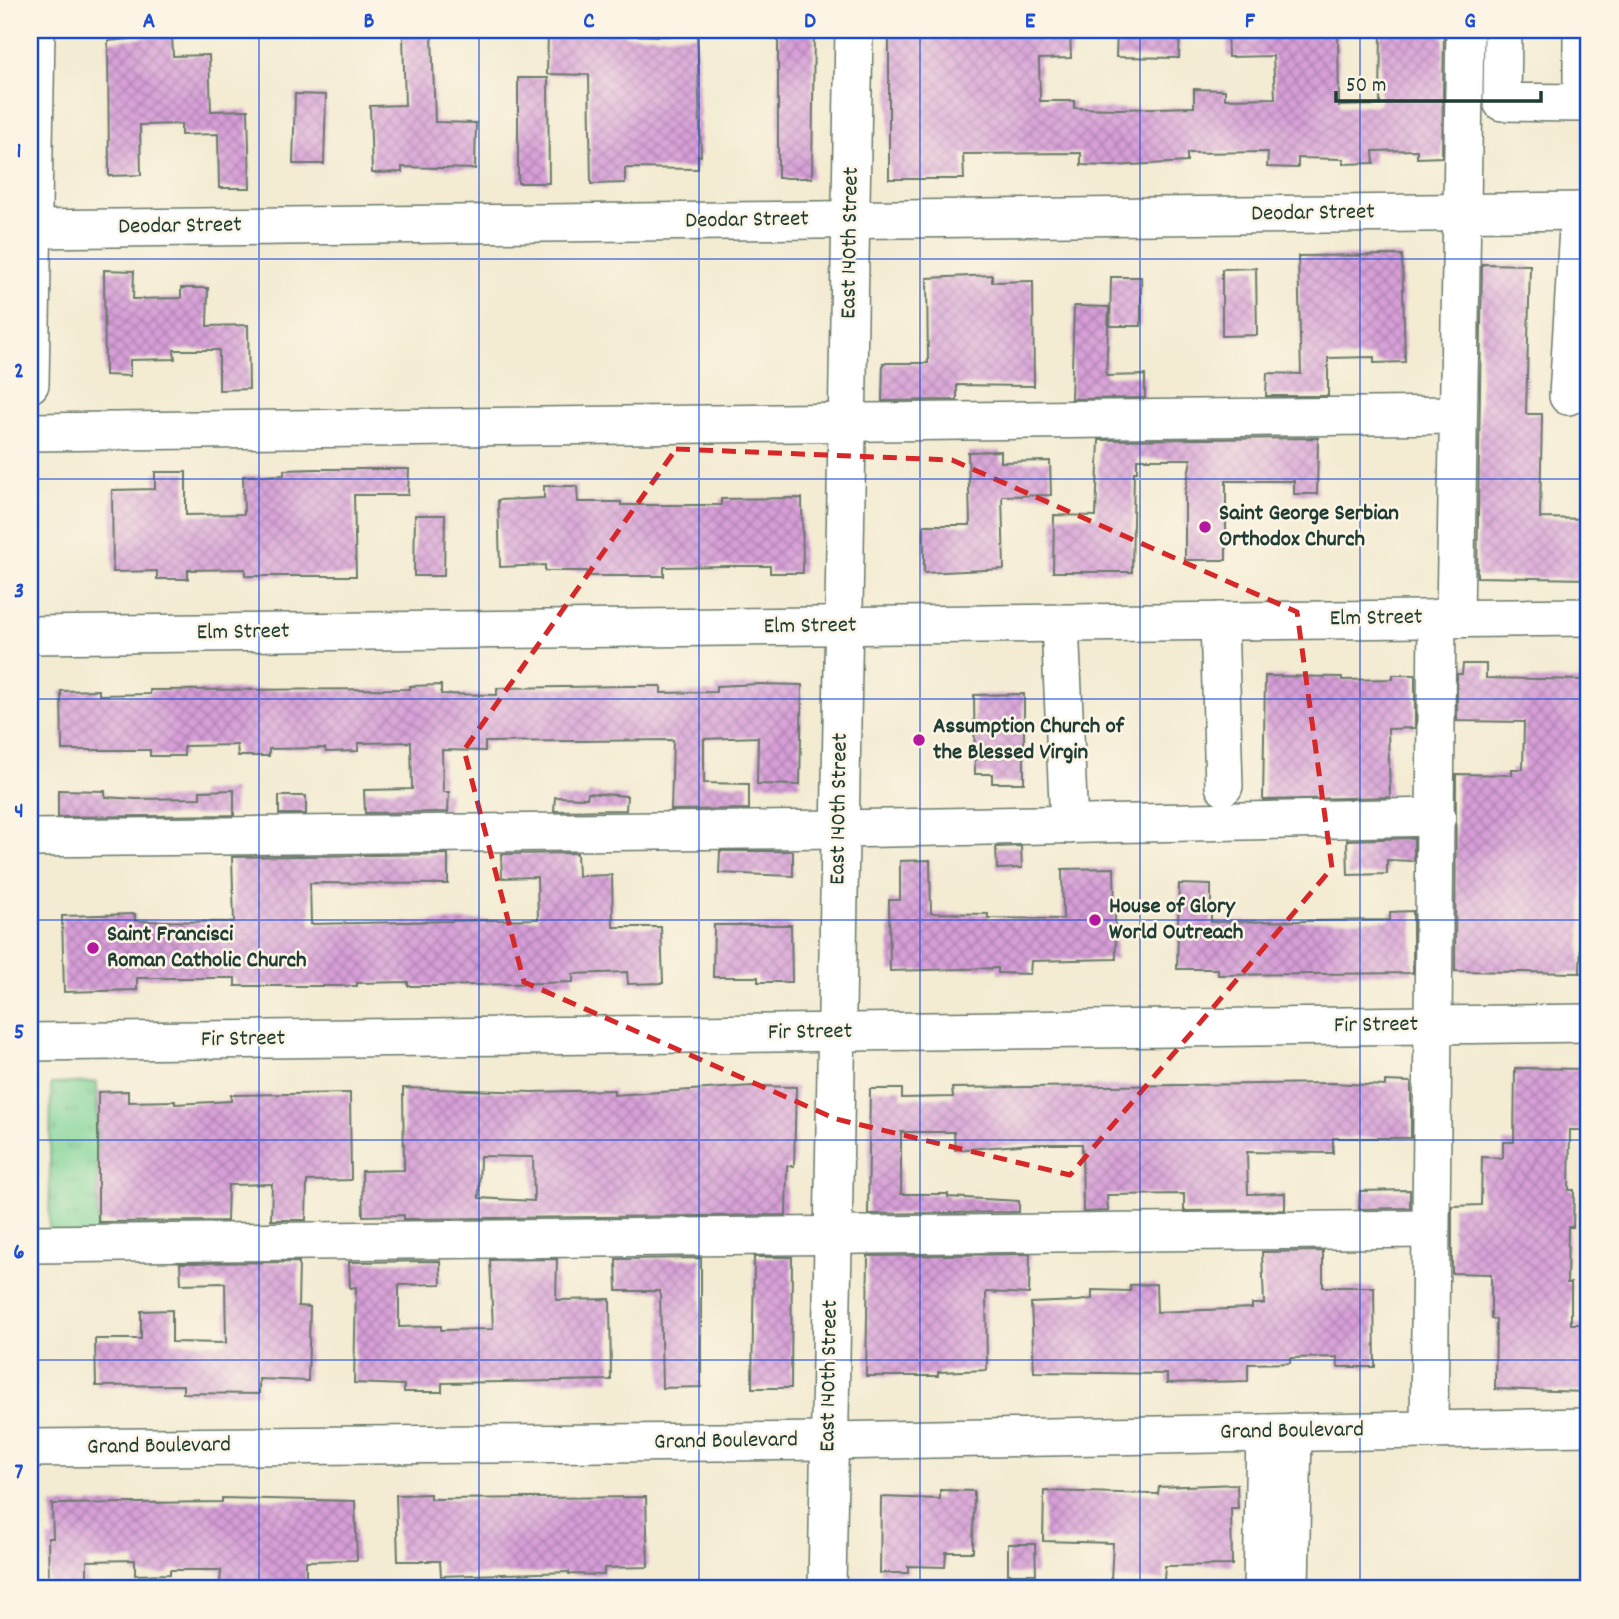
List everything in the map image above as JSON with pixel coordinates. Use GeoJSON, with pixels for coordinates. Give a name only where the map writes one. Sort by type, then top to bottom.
{"type":"FeatureCollection","features":[{"type":"Feature","properties":{"kind":"street"},"geometry":{"type":"LineString","coordinates":[[30,384],[36,30]]}},
{"type":"Feature","properties":{"kind":"street","name":"East 140th Street"},"geometry":{"type":"LineString","coordinates":[[827,1589],[854,30]]}},
{"type":"Feature","properties":{"kind":"street"},"geometry":{"type":"LineString","coordinates":[[1429,1430],[1437,817],[1457,415],[1465,30]]}},
{"type":"Feature","properties":{"kind":"street"},"geometry":{"type":"LineString","coordinates":[[1503,30],[1502,102],[1582,103],[1585,71],[1582,30]]}},
{"type":"Feature","properties":{"kind":"street"},"geometry":{"type":"LineString","coordinates":[[1568,396],[1584,211]]}},
{"type":"Feature","properties":{"kind":"street","name":"Deodar Street"},"geometry":{"type":"LineString","coordinates":[[31,229],[1584,211]]}},
{"type":"Feature","properties":{"kind":"street"},"geometry":{"type":"LineString","coordinates":[[30,432],[1457,415]]}},
{"type":"Feature","properties":{"kind":"street","name":"Elm Street"},"geometry":{"type":"LineString","coordinates":[[30,635],[1589,617]]}},
{"type":"Feature","properties":{"kind":"street"},"geometry":{"type":"LineString","coordinates":[[1219,621],[1224,786]]}},
{"type":"Feature","properties":{"kind":"street"},"geometry":{"type":"LineString","coordinates":[[1060,624],[1069,825]]}},
{"type":"Feature","properties":{"kind":"street"},"geometry":{"type":"LineString","coordinates":[[30,838],[840,830],[1437,817]]}},
{"type":"Feature","properties":{"kind":"street","name":"Fir Street"},"geometry":{"type":"LineString","coordinates":[[30,1042],[1589,1023]]}},
{"type":"Feature","properties":{"kind":"street"},"geometry":{"type":"LineString","coordinates":[[30,1244],[1430,1229]]}},
{"type":"Feature","properties":{"kind":"street","name":"Grand Boulevard"},"geometry":{"type":"LineString","coordinates":[[30,1448],[829,1441],[1589,1427]]}},
{"type":"Feature","properties":{"kind":"street"},"geometry":{"type":"LineString","coordinates":[[1262,1589],[1279,1433]]}},
{"type":"Feature","properties":{"kind":"street"},"geometry":{"type":"LineString","coordinates":[[1279,1433],[1290,1589]]}},
{"type":"Feature","properties":{"kind":"highlighted area"},"geometry":{"type":"Polygon","coordinates":[[[676,449],[952,460],[1297,612],[1332,868],[1070,1175],[836,1119],[524,982],[464,750],[676,449]]]}},
{"type":"Feature","properties":{"kind":"green space"},"geometry":{"type":"Polygon","coordinates":[[[97,1082],[98,1236],[49,1237],[51,1084],[97,1082]]]}},
{"type":"Feature","properties":{"kind":"building"},"geometry":{"type":"Polygon","coordinates":[[[778,30],[814,30],[812,178],[778,178],[778,30]]]}},
{"type":"Feature","properties":{"kind":"building"},"geometry":{"type":"Polygon","coordinates":[[[889,30],[1070,31],[1071,58],[1039,59],[1040,101],[1074,101],[1074,108],[1119,109],[1194,107],[1194,89],[1225,90],[1225,99],[1275,98],[1273,56],[1228,57],[1227,30],[1338,30],[1339,106],[1380,105],[1381,30],[1444,30],[1442,157],[1417,158],[1417,150],[1373,151],[1374,163],[1343,164],[1343,159],[1298,158],[1298,168],[1267,167],[1268,152],[1187,153],[1187,162],[1111,166],[1081,165],[1081,153],[963,154],[964,179],[889,179],[889,30]]]}},
{"type":"Feature","properties":{"kind":"building"},"geometry":{"type":"Polygon","coordinates":[[[1117,30],[1180,30],[1179,58],[1116,57],[1117,30]]]}},
{"type":"Feature","properties":{"kind":"building"},"geometry":{"type":"Polygon","coordinates":[[[623,32],[623,35],[697,35],[701,156],[698,155],[698,169],[625,168],[625,183],[591,184],[589,75],[547,74],[548,33],[623,32]]]}},
{"type":"Feature","properties":{"kind":"building"},"geometry":{"type":"Polygon","coordinates":[[[172,35],[173,56],[209,55],[211,111],[248,110],[250,188],[219,188],[218,134],[181,135],[181,124],[140,125],[141,175],[109,176],[108,41],[172,35]]]}},
{"type":"Feature","properties":{"kind":"building"},"geometry":{"type":"Polygon","coordinates":[[[432,35],[435,122],[476,123],[475,169],[402,167],[402,172],[372,173],[370,106],[405,105],[403,36],[432,35]]]}},
{"type":"Feature","properties":{"kind":"building"},"geometry":{"type":"Polygon","coordinates":[[[518,78],[548,78],[549,183],[518,183],[518,78]]]}},
{"type":"Feature","properties":{"kind":"building"},"geometry":{"type":"Polygon","coordinates":[[[295,94],[326,95],[324,164],[293,164],[295,94]]]}},
{"type":"Feature","properties":{"kind":"building"},"geometry":{"type":"Polygon","coordinates":[[[1402,255],[1405,362],[1374,363],[1374,357],[1328,358],[1328,396],[1266,396],[1267,373],[1301,374],[1298,256],[1402,255]]]}},
{"type":"Feature","properties":{"kind":"building"},"geometry":{"type":"Polygon","coordinates":[[[1482,264],[1530,265],[1526,414],[1542,414],[1540,518],[1589,519],[1589,579],[1477,577],[1482,264]]]}},
{"type":"Feature","properties":{"kind":"building"},"geometry":{"type":"Polygon","coordinates":[[[1256,268],[1257,335],[1222,336],[1222,269],[1256,268]]]}},
{"type":"Feature","properties":{"kind":"building"},"geometry":{"type":"Polygon","coordinates":[[[104,270],[134,271],[133,299],[181,298],[181,288],[208,288],[207,326],[248,325],[249,389],[219,390],[219,350],[174,350],[175,359],[130,360],[130,376],[105,375],[104,270]]]}},
{"type":"Feature","properties":{"kind":"building"},"geometry":{"type":"Polygon","coordinates":[[[992,275],[992,282],[1033,281],[1034,386],[957,385],[957,400],[882,401],[883,363],[928,363],[927,278],[992,275]]]}},
{"type":"Feature","properties":{"kind":"building"},"geometry":{"type":"Polygon","coordinates":[[[1111,277],[1141,277],[1141,326],[1110,326],[1111,277]]]}},
{"type":"Feature","properties":{"kind":"building"},"geometry":{"type":"Polygon","coordinates":[[[1074,306],[1109,307],[1106,376],[1145,375],[1145,398],[1071,399],[1074,306]]]}},
{"type":"Feature","properties":{"kind":"building"},"geometry":{"type":"Polygon","coordinates":[[[1318,438],[1317,494],[1294,494],[1294,481],[1226,481],[1226,560],[1185,560],[1185,493],[1191,459],[1137,459],[1137,472],[1134,472],[1132,572],[1053,572],[1054,515],[1096,516],[1099,440],[1318,438]]]}},
{"type":"Feature","properties":{"kind":"building"},"geometry":{"type":"Polygon","coordinates":[[[1001,451],[1001,462],[1050,461],[1051,495],[1002,496],[1004,569],[924,573],[924,525],[970,525],[968,452],[1001,451]]]}},
{"type":"Feature","properties":{"kind":"building"},"geometry":{"type":"Polygon","coordinates":[[[409,469],[408,495],[354,495],[356,576],[245,576],[245,569],[188,570],[188,579],[157,579],[157,571],[113,572],[112,490],[155,489],[155,472],[186,472],[186,515],[244,514],[243,476],[284,475],[284,470],[409,469]]]}},
{"type":"Feature","properties":{"kind":"building"},"geometry":{"type":"Polygon","coordinates":[[[544,486],[577,486],[578,502],[621,502],[621,505],[721,505],[721,499],[802,498],[803,573],[770,573],[770,566],[728,566],[664,567],[664,576],[587,576],[587,571],[545,571],[545,565],[500,567],[498,500],[544,498],[544,486]]]}},
{"type":"Feature","properties":{"kind":"building"},"geometry":{"type":"Polygon","coordinates":[[[415,515],[445,515],[444,576],[414,576],[415,515]]]}},
{"type":"Feature","properties":{"kind":"building"},"geometry":{"type":"Polygon","coordinates":[[[1463,664],[1486,664],[1486,678],[1583,680],[1581,738],[1587,738],[1580,973],[1455,971],[1456,774],[1512,775],[1512,769],[1523,769],[1524,722],[1457,721],[1457,674],[1462,674],[1463,664]]]}},
{"type":"Feature","properties":{"kind":"building"},"geometry":{"type":"Polygon","coordinates":[[[1393,675],[1415,675],[1415,728],[1388,729],[1390,797],[1263,800],[1265,676],[1342,677],[1342,680],[1393,679],[1393,675]]]}},
{"type":"Feature","properties":{"kind":"building"},"geometry":{"type":"Polygon","coordinates":[[[441,685],[441,694],[497,695],[497,688],[661,686],[661,693],[716,692],[716,686],[802,685],[800,785],[757,784],[758,737],[704,739],[704,783],[749,784],[749,809],[671,810],[673,740],[485,742],[485,751],[442,750],[443,792],[449,792],[448,812],[365,813],[364,790],[412,789],[411,742],[358,743],[358,751],[326,752],[325,748],[269,749],[269,756],[238,756],[237,745],[184,746],[184,756],[150,756],[150,750],[62,750],[61,691],[99,690],[99,695],[150,694],[150,690],[410,689],[410,686],[441,685]]]}},
{"type":"Feature","properties":{"kind":"building"},"geometry":{"type":"Polygon","coordinates":[[[1024,694],[1024,783],[992,783],[992,774],[975,774],[974,695],[1024,694]]]}},
{"type":"Feature","properties":{"kind":"building"},"geometry":{"type":"Polygon","coordinates":[[[58,790],[105,791],[105,797],[136,799],[200,798],[200,791],[234,790],[234,815],[58,817],[58,790]]]}},
{"type":"Feature","properties":{"kind":"building"},"geometry":{"type":"Polygon","coordinates":[[[588,793],[627,796],[626,810],[554,811],[555,797],[587,798],[588,793]]]}},
{"type":"Feature","properties":{"kind":"building"},"geometry":{"type":"Polygon","coordinates":[[[279,796],[306,796],[306,814],[279,814],[279,796]]]}},
{"type":"Feature","properties":{"kind":"building"},"geometry":{"type":"Polygon","coordinates":[[[1414,838],[1414,861],[1387,860],[1387,874],[1348,875],[1347,840],[1414,838]]]}},
{"type":"Feature","properties":{"kind":"building"},"geometry":{"type":"Polygon","coordinates":[[[1021,846],[1022,868],[997,869],[996,847],[1021,846]]]}},
{"type":"Feature","properties":{"kind":"building"},"geometry":{"type":"Polygon","coordinates":[[[720,851],[793,851],[793,876],[719,873],[720,851]]]}},
{"type":"Feature","properties":{"kind":"building"},"geometry":{"type":"Polygon","coordinates":[[[577,853],[578,876],[612,875],[613,927],[661,927],[663,983],[628,984],[627,972],[573,974],[573,982],[441,986],[408,986],[408,982],[357,983],[357,986],[235,986],[235,978],[137,978],[137,990],[64,992],[62,916],[135,914],[135,921],[234,922],[232,857],[448,854],[448,884],[310,883],[311,924],[538,919],[537,877],[502,878],[501,854],[577,853]]]}},
{"type":"Feature","properties":{"kind":"building"},"geometry":{"type":"Polygon","coordinates":[[[930,860],[931,913],[988,914],[988,918],[1063,919],[1062,869],[1114,868],[1116,959],[1031,961],[1030,974],[998,973],[998,968],[890,971],[889,900],[900,900],[900,861],[930,860]]]}},
{"type":"Feature","properties":{"kind":"building"},"geometry":{"type":"Polygon","coordinates":[[[1179,884],[1211,885],[1211,922],[1390,920],[1390,912],[1413,911],[1413,973],[1218,975],[1218,969],[1177,969],[1179,884]]]}},
{"type":"Feature","properties":{"kind":"building"},"geometry":{"type":"Polygon","coordinates":[[[714,925],[791,925],[792,982],[758,982],[758,977],[713,977],[714,925]]]}},
{"type":"Feature","properties":{"kind":"building"},"geometry":{"type":"Polygon","coordinates":[[[1515,1068],[1589,1069],[1589,1130],[1570,1130],[1569,1190],[1574,1190],[1573,1227],[1568,1227],[1567,1283],[1571,1283],[1571,1324],[1586,1324],[1584,1392],[1495,1389],[1496,1319],[1491,1319],[1491,1274],[1452,1273],[1452,1206],[1481,1205],[1482,1157],[1503,1158],[1503,1142],[1514,1142],[1515,1068]]]}},
{"type":"Feature","properties":{"kind":"building"},"geometry":{"type":"Polygon","coordinates":[[[1385,1081],[1411,1082],[1411,1138],[1333,1138],[1333,1153],[1247,1152],[1248,1194],[1285,1193],[1285,1210],[1184,1211],[1184,1194],[1107,1195],[1108,1211],[1083,1212],[1082,1144],[1031,1144],[955,1150],[954,1132],[901,1132],[901,1194],[948,1194],[948,1197],[1019,1201],[1019,1212],[868,1214],[870,1089],[902,1089],[902,1098],[953,1097],[952,1088],[1333,1083],[1385,1086],[1385,1081]]]}},
{"type":"Feature","properties":{"kind":"building"},"geometry":{"type":"Polygon","coordinates":[[[753,1086],[796,1087],[794,1166],[787,1166],[786,1215],[404,1219],[404,1215],[363,1216],[362,1171],[404,1170],[403,1088],[532,1092],[614,1090],[614,1095],[753,1086]],[[480,1156],[479,1198],[534,1201],[533,1157],[480,1156]]]}},
{"type":"Feature","properties":{"kind":"building"},"geometry":{"type":"Polygon","coordinates":[[[128,1091],[128,1102],[175,1101],[175,1104],[231,1101],[231,1095],[350,1093],[351,1180],[307,1181],[306,1220],[271,1220],[272,1184],[228,1185],[227,1221],[98,1222],[98,1092],[128,1091]]]}},
{"type":"Feature","properties":{"kind":"building"},"geometry":{"type":"Polygon","coordinates":[[[1410,1190],[1410,1208],[1359,1209],[1360,1191],[1410,1190]]]}},
{"type":"Feature","properties":{"kind":"building"},"geometry":{"type":"Polygon","coordinates":[[[1323,1251],[1323,1287],[1374,1287],[1375,1367],[1338,1367],[1337,1357],[1290,1358],[1290,1363],[1248,1364],[1248,1381],[1167,1383],[1167,1374],[1034,1372],[1031,1303],[1092,1299],[1092,1290],[1130,1291],[1130,1285],[1156,1284],[1157,1312],[1252,1308],[1252,1304],[1264,1304],[1262,1252],[1323,1251]]]}},
{"type":"Feature","properties":{"kind":"building"},"geometry":{"type":"Polygon","coordinates":[[[1030,1254],[1029,1294],[986,1292],[987,1370],[938,1372],[938,1376],[866,1376],[868,1256],[1030,1254]]]}},
{"type":"Feature","properties":{"kind":"building"},"geometry":{"type":"Polygon","coordinates":[[[754,1257],[792,1257],[791,1388],[752,1388],[754,1257]]]}},
{"type":"Feature","properties":{"kind":"building"},"geometry":{"type":"Polygon","coordinates":[[[701,1258],[701,1387],[662,1388],[660,1291],[617,1291],[616,1259],[701,1258]]]}},
{"type":"Feature","properties":{"kind":"building"},"geometry":{"type":"Polygon","coordinates":[[[557,1259],[556,1300],[610,1299],[611,1380],[442,1383],[442,1392],[404,1392],[404,1385],[354,1383],[356,1287],[350,1288],[349,1262],[440,1261],[441,1284],[399,1285],[399,1327],[441,1326],[441,1330],[493,1329],[490,1260],[557,1259]]]}},
{"type":"Feature","properties":{"kind":"building"},"geometry":{"type":"Polygon","coordinates":[[[299,1262],[298,1306],[310,1307],[308,1381],[259,1379],[259,1394],[183,1393],[183,1385],[96,1386],[95,1339],[141,1339],[141,1311],[172,1310],[172,1342],[226,1343],[225,1283],[181,1284],[180,1263],[299,1262]]]}},
{"type":"Feature","properties":{"kind":"building"},"geometry":{"type":"Polygon","coordinates":[[[1237,1484],[1238,1508],[1231,1508],[1232,1565],[1165,1566],[1164,1580],[1111,1579],[1113,1543],[1043,1541],[1044,1491],[1158,1494],[1159,1487],[1237,1484]]]}},
{"type":"Feature","properties":{"kind":"building"},"geometry":{"type":"Polygon","coordinates":[[[940,1490],[974,1491],[973,1552],[946,1552],[945,1567],[908,1566],[908,1573],[880,1573],[881,1497],[940,1499],[940,1490]]]}},
{"type":"Feature","properties":{"kind":"building"},"geometry":{"type":"Polygon","coordinates":[[[430,1494],[430,1499],[646,1497],[648,1567],[604,1568],[604,1575],[569,1572],[441,1576],[440,1561],[398,1561],[396,1495],[430,1494]]]}},
{"type":"Feature","properties":{"kind":"building"},"geometry":{"type":"Polygon","coordinates":[[[222,1498],[355,1501],[357,1560],[306,1561],[306,1585],[220,1584],[221,1570],[170,1570],[170,1574],[135,1575],[135,1560],[87,1561],[87,1587],[49,1588],[48,1538],[53,1538],[52,1504],[222,1502],[222,1498]]]}},
{"type":"Feature","properties":{"kind":"building"},"geometry":{"type":"Polygon","coordinates":[[[1008,1544],[1035,1544],[1036,1574],[1008,1574],[1008,1544]]]}},
{"type":"Feature","properties":{"kind":"place","name":"Saint George Serbian Orthodox Church"},"geometry":{"type":"Point","coordinates":[1205,527]}},
{"type":"Feature","properties":{"kind":"place","name":"Assumption Church of the Blessed Virgin"},"geometry":{"type":"Point","coordinates":[919,740]}},
{"type":"Feature","properties":{"kind":"place","name":"House of Glory World Outreach"},"geometry":{"type":"Point","coordinates":[1095,920]}},
{"type":"Feature","properties":{"kind":"place","name":"Saint Francisci Roman Catholic Church"},"geometry":{"type":"Point","coordinates":[93,948]}}]}
